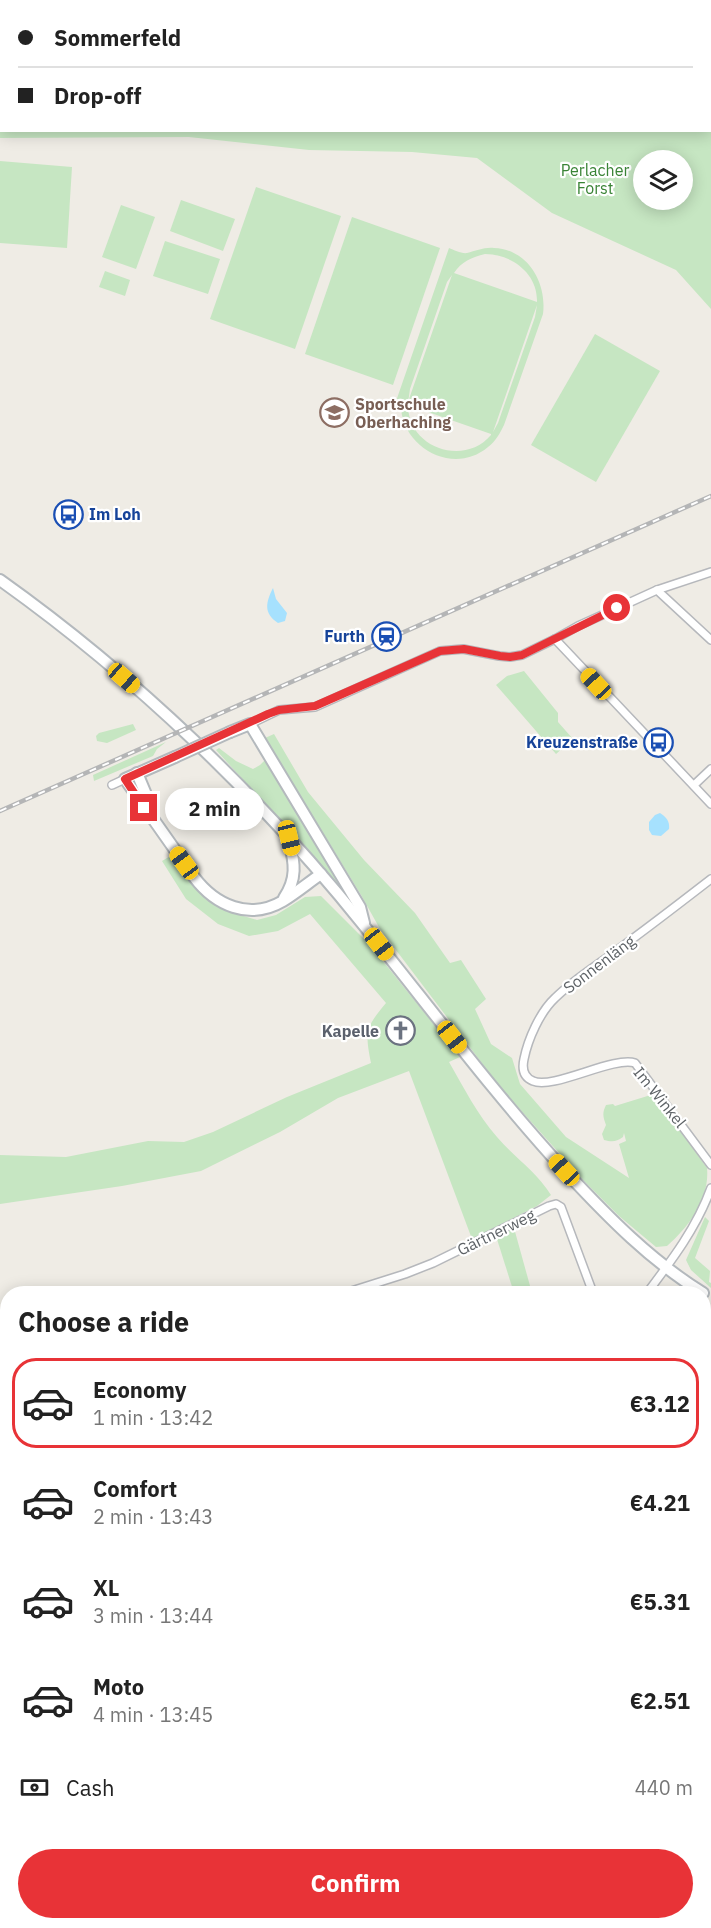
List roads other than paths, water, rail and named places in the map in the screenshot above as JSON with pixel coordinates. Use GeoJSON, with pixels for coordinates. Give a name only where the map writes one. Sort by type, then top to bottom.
{"type":"FeatureCollection","features":[{"type":"Feature","properties":{"kind":"main road"},"geometry":{"type":"LineString","coordinates":[[0,580],[88,648],[221,768],[321,874],[495,1092],[541,1144],[613,1222],[693,1286]]}},
{"type":"Feature","properties":{"kind":"main road"},"geometry":{"type":"LineString","coordinates":[[321,874],[281,902],[260,909],[241,909],[214,899],[203,890],[125,779],[250,724],[360,907],[364,926]]}},
{"type":"Feature","properties":{"kind":"main road"},"geometry":{"type":"LineString","coordinates":[[137,773],[153,816]]}},
{"type":"Feature","properties":{"kind":"main road"},"geometry":{"type":"LineString","coordinates":[[281,902],[294,878],[295,865],[289,838]]}},
{"type":"Feature","properties":{"kind":"street"},"geometry":{"type":"LineString","coordinates":[[250,724],[279,710],[315,706],[440,651],[464,649],[510,657],[522,655],[578,626],[657,590],[711,572]]}},
{"type":"Feature","properties":{"kind":"street"},"geometry":{"type":"LineString","coordinates":[[657,590],[711,640]]}},
{"type":"Feature","properties":{"kind":"street"},"geometry":{"type":"LineString","coordinates":[[555,639],[711,804]]}},
{"type":"Feature","properties":{"kind":"street"},"geometry":{"type":"LineString","coordinates":[[694,785],[711,769]]}},
{"type":"Feature","properties":{"kind":"street"},"geometry":{"type":"LineString","coordinates":[[112,784],[125,779]]}},
{"type":"Feature","properties":{"kind":"street","name":"Sonnenläng"},"geometry":{"type":"LineString","coordinates":[[525,1076],[524,1056],[538,1023],[553,999],[576,979],[667,914],[711,879]]}},
{"type":"Feature","properties":{"kind":"street","name":"Im Winkel"},"geometry":{"type":"LineString","coordinates":[[525,1076],[530,1081],[544,1083],[631,1062],[635,1064],[711,1165]]}},
{"type":"Feature","properties":{"kind":"street"},"geometry":{"type":"LineString","coordinates":[[652,1286],[697,1220],[711,1188]]}},
{"type":"Feature","properties":{"kind":"street","name":"Gärtnerweg"},"geometry":{"type":"LineString","coordinates":[[372,1286],[433,1263],[556,1204],[561,1207],[590,1286]]}},
{"type":"Feature","properties":{"kind":"water"},"geometry":{"type":"Polygon","coordinates":[[[273,588],[276,599],[287,613],[285,621],[278,623],[270,615],[267,607],[273,588]]]}},
{"type":"Feature","properties":{"kind":"water"},"geometry":{"type":"Polygon","coordinates":[[[660,813],[667,820],[669,829],[661,836],[652,835],[649,822],[660,813]]]}},
{"type":"Feature","properties":{"kind":"railway"},"geometry":{"type":"LineString","coordinates":[[0,811],[711,496]]}},
{"type":"Feature","properties":{"kind":"place","name":"Sportschule Oberhaching"},"geometry":{"type":"Point","coordinates":[334,413]}},
{"type":"Feature","properties":{"kind":"place","name":"Im Loh"},"geometry":{"type":"Point","coordinates":[68,514]}},
{"type":"Feature","properties":{"kind":"place","name":"Furth"},"geometry":{"type":"Point","coordinates":[386,636]}},
{"type":"Feature","properties":{"kind":"place","name":"Kreuzenstraße"},"geometry":{"type":"Point","coordinates":[659,742]}},
{"type":"Feature","properties":{"kind":"place","name":"Kapelle"},"geometry":{"type":"Point","coordinates":[400,1031]}},
{"type":"Feature","properties":{"kind":"park label","name":"Perlacher Forst"},"geometry":{"type":"Point","coordinates":[595,179]}}]}
